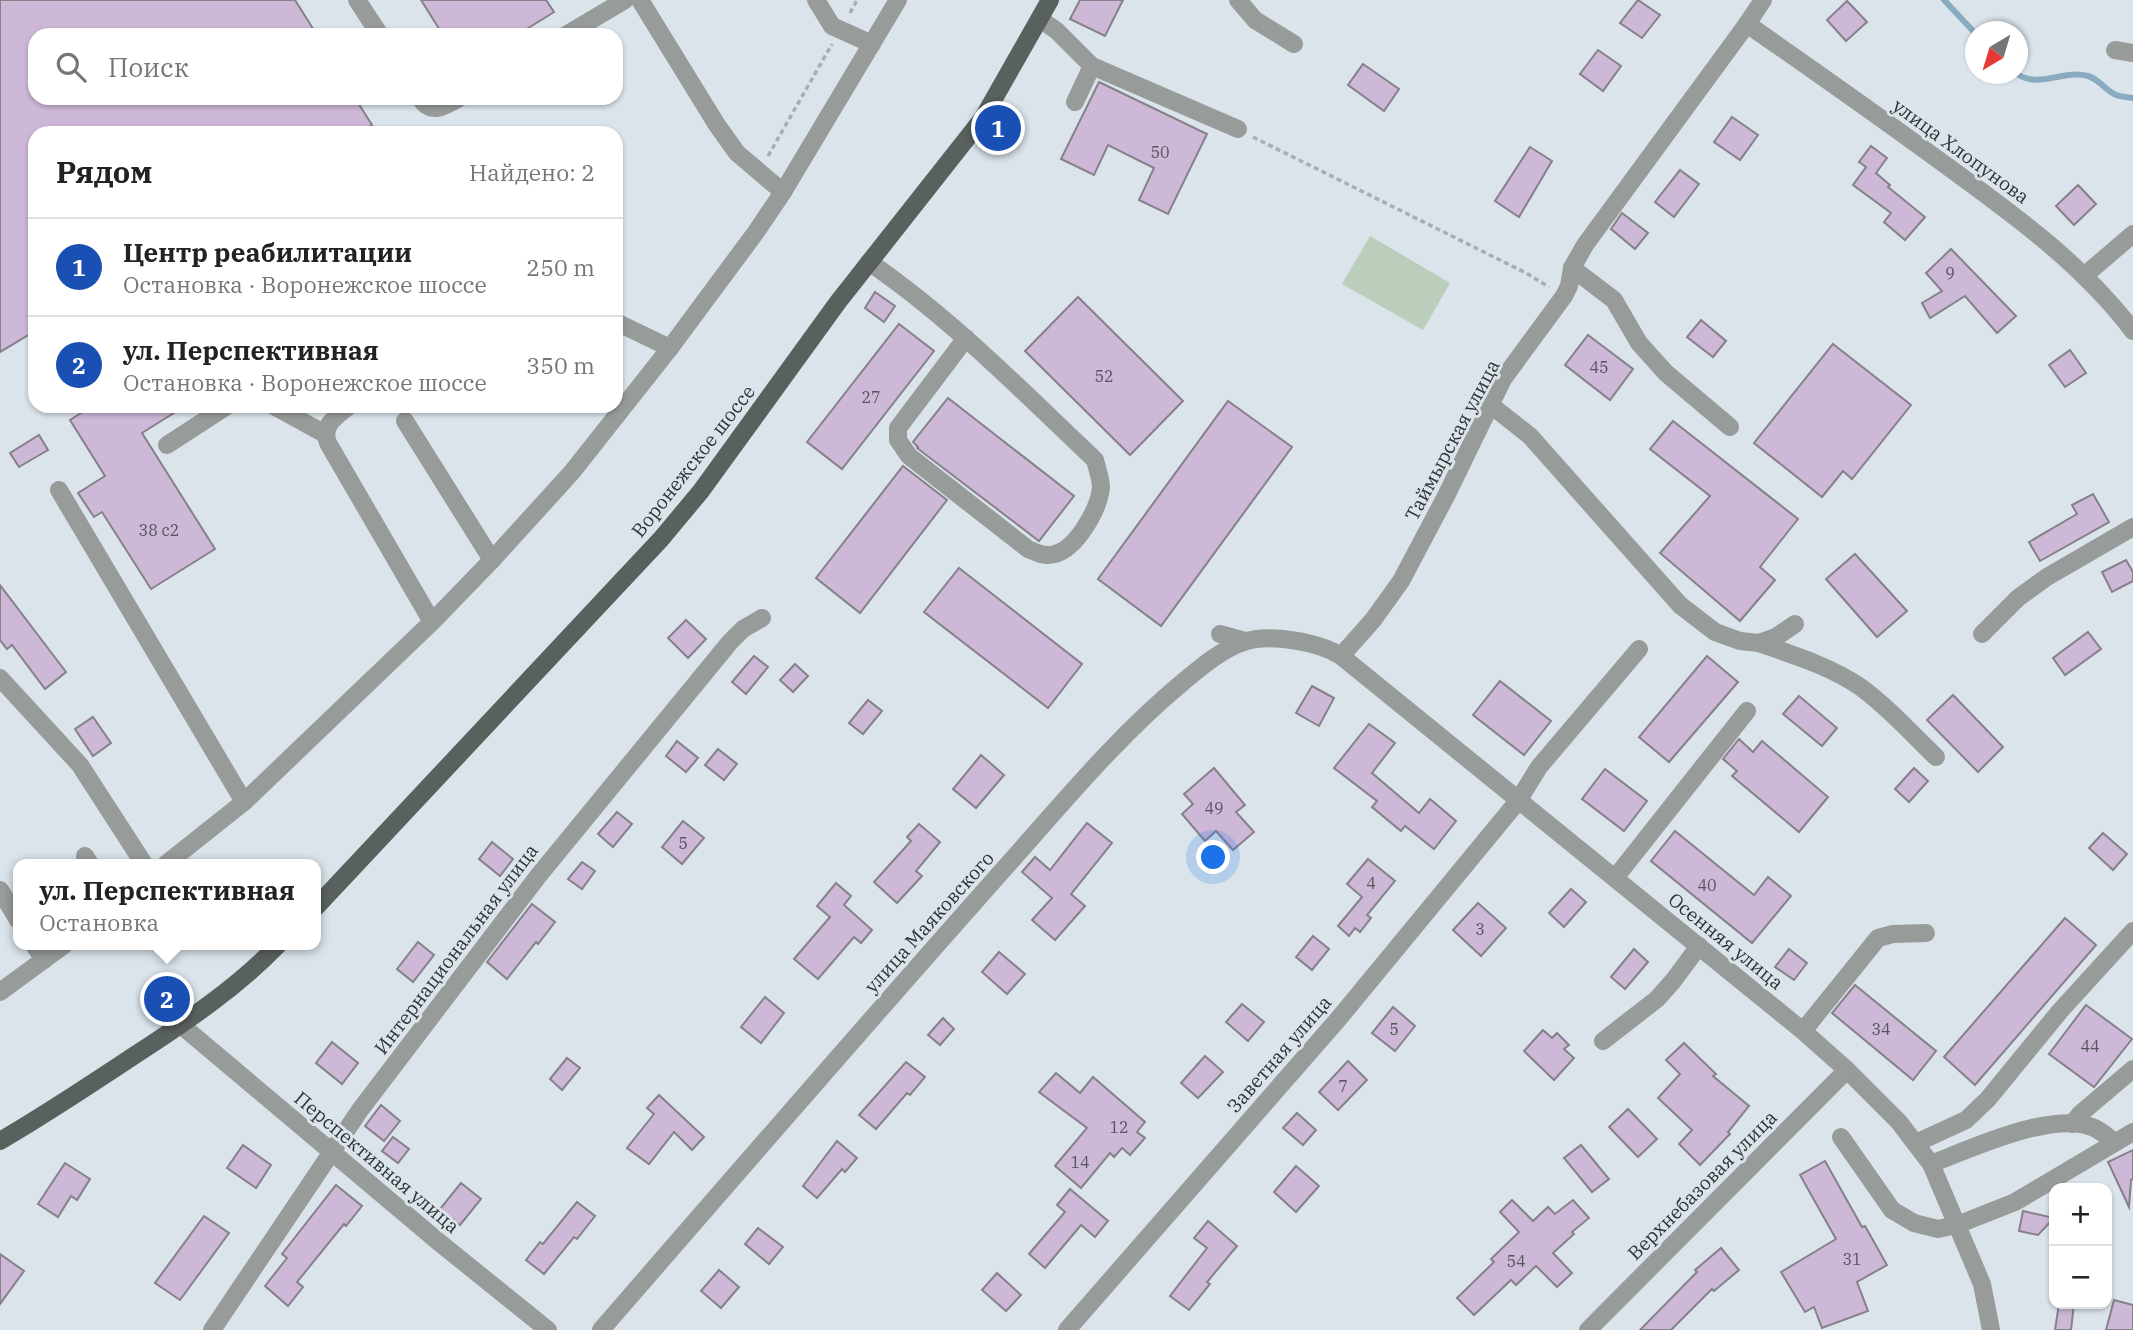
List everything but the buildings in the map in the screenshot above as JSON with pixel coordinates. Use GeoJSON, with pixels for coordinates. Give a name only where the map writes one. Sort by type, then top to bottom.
{"type":"FeatureCollection","features":[{"type":"Feature","properties":{"kind":"main road","name":"Воронежское шоссе"},"geometry":{"type":"LineString","coordinates":[[321,902],[661,539],[702,491],[869,262],[983,118],[1050,0]]}},
{"type":"Feature","properties":{"kind":"main road"},"geometry":{"type":"LineString","coordinates":[[0,1141],[44,1116],[181,1025],[253,971],[273,950]]}},
{"type":"Feature","properties":{"kind":"street"},"geometry":{"type":"LineString","coordinates":[[357,0],[375,28]]}},
{"type":"Feature","properties":{"kind":"street"},"geometry":{"type":"LineString","coordinates":[[578,28],[625,0]]}},
{"type":"Feature","properties":{"kind":"street"},"geometry":{"type":"LineString","coordinates":[[640,0],[737,153],[783,192]]}},
{"type":"Feature","properties":{"kind":"street"},"geometry":{"type":"LineString","coordinates":[[816,0],[832,26],[872,44]]}},
{"type":"Feature","properties":{"kind":"street"},"geometry":{"type":"LineString","coordinates":[[623,407],[670,348],[783,192],[898,0]]}},
{"type":"Feature","properties":{"kind":"street"},"geometry":{"type":"LineString","coordinates":[[1238,0],[1255,20],[1294,44]]}},
{"type":"Feature","properties":{"kind":"street","name":"Таймырская улица"},"geometry":{"type":"LineString","coordinates":[[1341,656],[1373,620],[1401,581],[1492,406],[1503,379],[1564,296],[1572,268],[1585,245],[1763,0]]}},
{"type":"Feature","properties":{"kind":"street"},"geometry":{"type":"LineString","coordinates":[[1040,19],[1092,66],[1238,130]]}},
{"type":"Feature","properties":{"kind":"street","name":"улица Хлопунова"},"geometry":{"type":"LineString","coordinates":[[1747,24],[2020,219],[2106,297],[2133,331]]}},
{"type":"Feature","properties":{"kind":"street"},"geometry":{"type":"LineString","coordinates":[[2115,50],[2133,53]]}},
{"type":"Feature","properties":{"kind":"street"},"geometry":{"type":"LineString","coordinates":[[1075,102],[1092,66]]}},
{"type":"Feature","properties":{"kind":"street"},"geometry":{"type":"LineString","coordinates":[[425,105],[441,109],[448,105]]}},
{"type":"Feature","properties":{"kind":"street"},"geometry":{"type":"LineString","coordinates":[[2084,276],[2133,234]]}},
{"type":"Feature","properties":{"kind":"street"},"geometry":{"type":"LineString","coordinates":[[869,262],[901,284],[966,338],[1095,460],[1101,485],[1092,518],[1071,544],[1053,555],[1041,555],[1028,548],[909,456],[898,440],[898,428],[966,338]]}},
{"type":"Feature","properties":{"kind":"street"},"geometry":{"type":"LineString","coordinates":[[1572,268],[1614,300],[1639,343],[1665,373],[1730,426]]}},
{"type":"Feature","properties":{"kind":"street"},"geometry":{"type":"LineString","coordinates":[[623,325],[670,348]]}},
{"type":"Feature","properties":{"kind":"street"},"geometry":{"type":"LineString","coordinates":[[1492,406],[1530,436],[1680,605],[1715,632],[1740,641],[1759,643],[1811,661],[1859,686],[1936,757]]}},
{"type":"Feature","properties":{"kind":"street"},"geometry":{"type":"LineString","coordinates":[[167,445],[216,413]]}},
{"type":"Feature","properties":{"kind":"street"},"geometry":{"type":"LineString","coordinates":[[286,413],[325,435],[432,622]]}},
{"type":"Feature","properties":{"kind":"street"},"geometry":{"type":"LineString","coordinates":[[325,435],[327,425],[341,413]]}},
{"type":"Feature","properties":{"kind":"street"},"geometry":{"type":"LineString","coordinates":[[172,859],[244,802],[432,622],[492,561],[572,472],[619,413]]}},
{"type":"Feature","properties":{"kind":"street"},"geometry":{"type":"LineString","coordinates":[[405,421],[492,561]]}},
{"type":"Feature","properties":{"kind":"street"},"geometry":{"type":"LineString","coordinates":[[59,490],[244,802]]}},
{"type":"Feature","properties":{"kind":"street"},"geometry":{"type":"LineString","coordinates":[[1982,634],[2018,597],[2133,527]]}},
{"type":"Feature","properties":{"kind":"street","name":"Интернациональная улица"},"geometry":{"type":"LineString","coordinates":[[212,1330],[360,1110],[539,876],[730,642],[743,629],[762,618]]}},
{"type":"Feature","properties":{"kind":"street"},"geometry":{"type":"LineString","coordinates":[[1759,643],[1795,624]]}},
{"type":"Feature","properties":{"kind":"street"},"geometry":{"type":"LineString","coordinates":[[1220,634],[1245,641]]}},
{"type":"Feature","properties":{"kind":"street","name":"улица Маяковского"},"geometry":{"type":"LineString","coordinates":[[601,1330],[873,1016],[1107,752],[1153,707],[1203,665],[1245,641],[1279,639],[1315,644],[1341,656]]}},
{"type":"Feature","properties":{"kind":"street","name":"Заветная улица"},"geometry":{"type":"LineString","coordinates":[[1067,1330],[1340,1017],[1518,801],[1539,767],[1639,649]]}},
{"type":"Feature","properties":{"kind":"street","name":"Осенняя улица"},"geometry":{"type":"LineString","coordinates":[[1341,656],[1803,1031],[1899,1122],[1931,1164],[1982,1284],[1991,1330]]}},
{"type":"Feature","properties":{"kind":"street"},"geometry":{"type":"LineString","coordinates":[[0,678],[80,765],[141,859]]}},
{"type":"Feature","properties":{"kind":"street"},"geometry":{"type":"LineString","coordinates":[[1615,878],[1747,711]]}},
{"type":"Feature","properties":{"kind":"street"},"geometry":{"type":"LineString","coordinates":[[0,890],[13,912]]}},
{"type":"Feature","properties":{"kind":"street"},"geometry":{"type":"LineString","coordinates":[[1916,1143],[1966,1120],[1988,1099],[2060,1011],[2133,931]]}},
{"type":"Feature","properties":{"kind":"street"},"geometry":{"type":"LineString","coordinates":[[1803,1031],[1878,938],[1893,934],[1926,933]]}},
{"type":"Feature","properties":{"kind":"street"},"geometry":{"type":"LineString","coordinates":[[1603,1041],[1657,999],[1699,946]]}},
{"type":"Feature","properties":{"kind":"street"},"geometry":{"type":"LineString","coordinates":[[0,992],[39,953]]}},
{"type":"Feature","properties":{"kind":"street","name":"Перспективная улица"},"geometry":{"type":"LineString","coordinates":[[181,1025],[548,1330]]}},
{"type":"Feature","properties":{"kind":"street"},"geometry":{"type":"LineString","coordinates":[[2071,1124],[2133,1069]]}},
{"type":"Feature","properties":{"kind":"street","name":"Верхнебазовая улица"},"geometry":{"type":"LineString","coordinates":[[1588,1330],[1847,1070]]}},
{"type":"Feature","properties":{"kind":"street"},"geometry":{"type":"LineString","coordinates":[[1931,1164],[2011,1133],[2054,1125],[2093,1127],[2115,1142]]}},
{"type":"Feature","properties":{"kind":"street"},"geometry":{"type":"LineString","coordinates":[[1841,1137],[1892,1210],[1914,1223],[1938,1229],[1957,1225],[2015,1202],[2133,1132]]}},
{"type":"Feature","properties":{"kind":"path"},"geometry":{"type":"LineString","coordinates":[[759,172],[857,0]]}},
{"type":"Feature","properties":{"kind":"path"},"geometry":{"type":"LineString","coordinates":[[1238,130],[1526,273],[1564,296]]}},
{"type":"Feature","properties":{"kind":"green space"},"geometry":{"type":"Polygon","coordinates":[[[1370,236],[1450,283],[1423,330],[1342,284],[1370,236]]]}},
{"type":"Feature","properties":{"kind":"waterway"},"geometry":{"type":"LineString","coordinates":[[1944,0],[1965,22]]}},
{"type":"Feature","properties":{"kind":"waterway"},"geometry":{"type":"LineString","coordinates":[[2028,78],[2088,76],[2116,95],[2133,98]]}},
{"type":"Feature","properties":{"kind":"place","name":"Центр реабилитации"},"geometry":{"type":"Point","coordinates":[998,128]}},
{"type":"Feature","properties":{"kind":"place","name":"ул. Перспективная"},"geometry":{"type":"Point","coordinates":[167,999]}}]}
